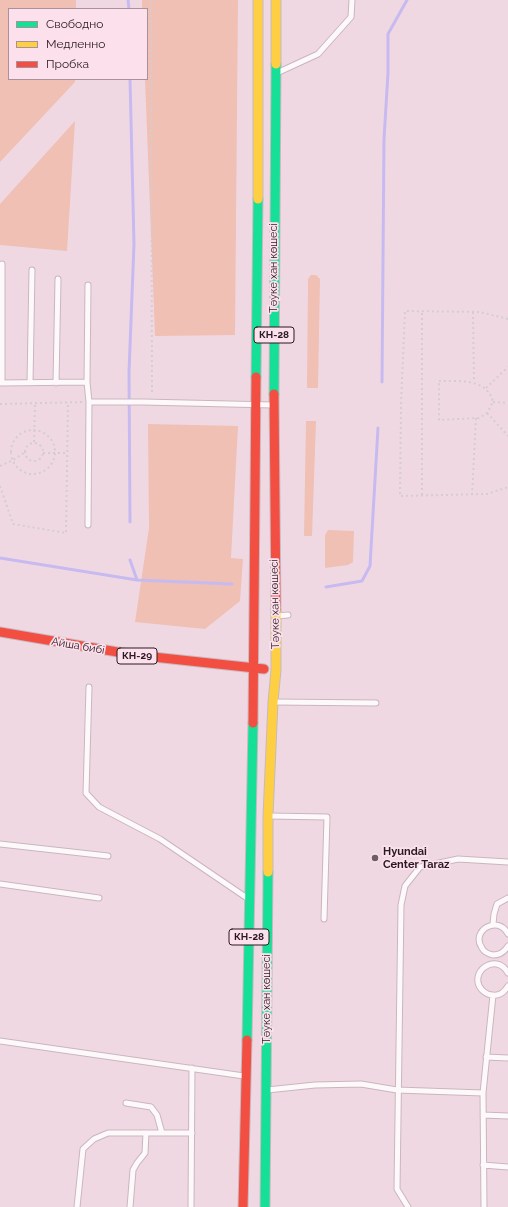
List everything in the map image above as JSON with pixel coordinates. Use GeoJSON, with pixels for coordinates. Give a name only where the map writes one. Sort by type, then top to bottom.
{"type":"FeatureCollection","features":[{"type":"Feature","properties":{"kind":"main road","name":"Тәуке хан көшесі"},"geometry":{"type":"LineString","coordinates":[[243,1207],[250,899],[257,405],[258,0]]}},
{"type":"Feature","properties":{"kind":"main road","name":"Тәуке хан көшесі"},"geometry":{"type":"LineString","coordinates":[[266,1206],[268,816],[273,702],[276,670],[274,405],[276,0]]}},
{"type":"Feature","properties":{"kind":"main road","name":"Айша бибі"},"geometry":{"type":"LineString","coordinates":[[0,632],[134,655],[276,670]]}},
{"type":"Feature","properties":{"kind":"lane"},"geometry":{"type":"LineString","coordinates":[[276,73],[318,54],[351,17],[352,0]]}},
{"type":"Feature","properties":{"kind":"lane"},"geometry":{"type":"LineString","coordinates":[[2,264],[1,382],[87,382]]}},
{"type":"Feature","properties":{"kind":"lane"},"geometry":{"type":"LineString","coordinates":[[30,383],[32,270]]}},
{"type":"Feature","properties":{"kind":"lane"},"geometry":{"type":"LineString","coordinates":[[56,383],[58,279]]}},
{"type":"Feature","properties":{"kind":"lane"},"geometry":{"type":"LineString","coordinates":[[88,285],[88,525]]}},
{"type":"Feature","properties":{"kind":"lane"},"geometry":{"type":"LineString","coordinates":[[89,402],[274,405]]}},
{"type":"Feature","properties":{"kind":"lane"},"geometry":{"type":"LineString","coordinates":[[275,616],[288,615]]}},
{"type":"Feature","properties":{"kind":"lane"},"geometry":{"type":"LineString","coordinates":[[89,686],[86,793],[99,807],[160,839],[250,899]]}},
{"type":"Feature","properties":{"kind":"lane"},"geometry":{"type":"LineString","coordinates":[[273,702],[376,703]]}},
{"type":"Feature","properties":{"kind":"lane"},"geometry":{"type":"LineString","coordinates":[[268,816],[327,817],[324,919]]}},
{"type":"Feature","properties":{"kind":"lane"},"geometry":{"type":"LineString","coordinates":[[0,844],[108,856]]}},
{"type":"Feature","properties":{"kind":"lane"},"geometry":{"type":"LineString","coordinates":[[408,1207],[396,1189],[401,905],[405,886],[420,867],[458,859],[508,862]]}},
{"type":"Feature","properties":{"kind":"lane"},"geometry":{"type":"LineString","coordinates":[[0,884],[99,898]]}},
{"type":"Feature","properties":{"kind":"lane"},"geometry":{"type":"LineString","coordinates":[[493,924],[497,904],[508,898]]}},
{"type":"Feature","properties":{"kind":"lane"},"geometry":{"type":"LineString","coordinates":[[508,934],[503,927],[493,924],[481,932],[479,942],[484,950],[495,955],[502,953],[508,946]]}},
{"type":"Feature","properties":{"kind":"lane"},"geometry":{"type":"LineString","coordinates":[[495,955],[496,964]]}},
{"type":"Feature","properties":{"kind":"lane"},"geometry":{"type":"LineString","coordinates":[[508,974],[503,967],[496,964],[488,965],[483,968],[478,977],[480,987],[483,991],[493,995],[502,993],[508,986]]}},
{"type":"Feature","properties":{"kind":"lane"},"geometry":{"type":"LineString","coordinates":[[484,1207],[483,1093],[493,995]]}},
{"type":"Feature","properties":{"kind":"lane"},"geometry":{"type":"LineString","coordinates":[[0,1040],[246,1076]]}},
{"type":"Feature","properties":{"kind":"lane"},"geometry":{"type":"LineString","coordinates":[[486,1057],[508,1058]]}},
{"type":"Feature","properties":{"kind":"lane"},"geometry":{"type":"LineString","coordinates":[[191,1207],[192,1068]]}},
{"type":"Feature","properties":{"kind":"lane"},"geometry":{"type":"LineString","coordinates":[[266,1090],[315,1085],[361,1084],[397,1090],[483,1093]]}},
{"type":"Feature","properties":{"kind":"lane"},"geometry":{"type":"LineString","coordinates":[[126,1103],[151,1107],[157,1115],[162,1133]]}},
{"type":"Feature","properties":{"kind":"lane"},"geometry":{"type":"LineString","coordinates":[[483,1115],[508,1116]]}},
{"type":"Feature","properties":{"kind":"lane"},"geometry":{"type":"LineString","coordinates":[[76,1207],[83,1148],[94,1139],[108,1133],[192,1133]]}},
{"type":"Feature","properties":{"kind":"lane"},"geometry":{"type":"LineString","coordinates":[[130,1207],[133,1170],[145,1153],[146,1133]]}},
{"type":"Feature","properties":{"kind":"lane"},"geometry":{"type":"LineString","coordinates":[[483,1164],[508,1168]]}},
{"type":"Feature","properties":{"kind":"path"},"geometry":{"type":"LineString","coordinates":[[151,0],[152,402]]}},
{"type":"Feature","properties":{"kind":"path"},"geometry":{"type":"LineString","coordinates":[[508,319],[480,312],[405,311],[401,405],[400,496],[487,494],[508,487]]}},
{"type":"Feature","properties":{"kind":"path"},"geometry":{"type":"LineString","coordinates":[[422,311],[422,495]]}},
{"type":"Feature","properties":{"kind":"path"},"geometry":{"type":"LineString","coordinates":[[473,312],[474,383]]}},
{"type":"Feature","properties":{"kind":"path"},"geometry":{"type":"LineString","coordinates":[[486,388],[508,367]]}},
{"type":"Feature","properties":{"kind":"path"},"geometry":{"type":"LineString","coordinates":[[439,381],[474,383],[486,388],[492,395],[493,402],[487,414],[479,418],[438,420],[439,381]]}},
{"type":"Feature","properties":{"kind":"path"},"geometry":{"type":"LineString","coordinates":[[0,486],[13,524],[66,534],[68,402]]}},
{"type":"Feature","properties":{"kind":"path"},"geometry":{"type":"LineString","coordinates":[[0,404],[89,402]]}},
{"type":"Feature","properties":{"kind":"path"},"geometry":{"type":"LineString","coordinates":[[493,402],[508,403]]}},
{"type":"Feature","properties":{"kind":"path"},"geometry":{"type":"LineString","coordinates":[[34,442],[35,404]]}},
{"type":"Feature","properties":{"kind":"path"},"geometry":{"type":"LineString","coordinates":[[487,414],[508,436]]}},
{"type":"Feature","properties":{"kind":"path"},"geometry":{"type":"LineString","coordinates":[[472,495],[476,418]]}},
{"type":"Feature","properties":{"kind":"path"},"geometry":{"type":"LineString","coordinates":[[34,430],[47,435],[53,442],[55,453],[54,460],[49,468],[41,473],[32,475],[23,472],[16,467],[11,449],[14,440],[21,434],[34,430]]}},
{"type":"Feature","properties":{"kind":"path"},"geometry":{"type":"LineString","coordinates":[[0,466],[24,453],[25,448],[34,442],[39,444],[43,453],[41,458],[36,461],[31,461],[24,453]]}},
{"type":"Feature","properties":{"kind":"path"},"geometry":{"type":"LineString","coordinates":[[43,453],[67,453]]}},
{"type":"Feature","properties":{"kind":"shaded area"},"geometry":{"type":"Polygon","coordinates":[[[0,0],[76,0],[76,8],[8,8],[8,80],[75,80],[75,82],[0,162],[0,0]]]}},
{"type":"Feature","properties":{"kind":"shaded area"},"geometry":{"type":"Polygon","coordinates":[[[142,0],[238,0],[235,335],[155,336],[145,80],[148,80],[148,8],[142,8],[142,0]]]}},
{"type":"Feature","properties":{"kind":"shaded area"},"geometry":{"type":"Polygon","coordinates":[[[75,121],[67,251],[0,245],[0,204],[75,121]]]}},
{"type":"Feature","properties":{"kind":"shaded area"},"geometry":{"type":"Polygon","coordinates":[[[311,275],[316,275],[320,279],[318,388],[307,388],[308,279],[311,275]]]}},
{"type":"Feature","properties":{"kind":"shaded area"},"geometry":{"type":"Polygon","coordinates":[[[306,421],[316,421],[312,536],[304,536],[306,421]]]}},
{"type":"Feature","properties":{"kind":"shaded area"},"geometry":{"type":"Polygon","coordinates":[[[148,424],[238,426],[231,558],[243,559],[240,601],[205,629],[135,622],[149,528],[148,424]]]}},
{"type":"Feature","properties":{"kind":"shaded area"},"geometry":{"type":"Polygon","coordinates":[[[328,530],[354,531],[353,562],[348,565],[325,568],[325,535],[328,530]]]}},
{"type":"Feature","properties":{"kind":"waterway"},"geometry":{"type":"LineString","coordinates":[[128,0],[129,8]]}},
{"type":"Feature","properties":{"kind":"waterway"},"geometry":{"type":"LineString","coordinates":[[382,382],[384,139],[388,73],[388,34],[407,0]]}},
{"type":"Feature","properties":{"kind":"waterway"},"geometry":{"type":"LineString","coordinates":[[130,80],[134,244],[129,372],[130,522]]}},
{"type":"Feature","properties":{"kind":"waterway"},"geometry":{"type":"LineString","coordinates":[[326,587],[362,581],[370,566],[378,428]]}},
{"type":"Feature","properties":{"kind":"waterway"},"geometry":{"type":"LineString","coordinates":[[0,558],[137,580]]}},
{"type":"Feature","properties":{"kind":"waterway"},"geometry":{"type":"LineString","coordinates":[[130,560],[137,580],[232,584]]}},
{"type":"Feature","properties":{"kind":"traffic: fast"},"geometry":{"type":"LineString","coordinates":[[274,394],[276,64]]}},
{"type":"Feature","properties":{"kind":"traffic: fast"},"geometry":{"type":"LineString","coordinates":[[256,377],[258,199]]}},
{"type":"Feature","properties":{"kind":"traffic: fast"},"geometry":{"type":"LineString","coordinates":[[247,1040],[253,723]]}},
{"type":"Feature","properties":{"kind":"traffic: fast"},"geometry":{"type":"LineString","coordinates":[[265,1207],[268,872]]}},
{"type":"Feature","properties":{"kind":"traffic: slow"},"geometry":{"type":"LineString","coordinates":[[258,0],[258,199]]}},
{"type":"Feature","properties":{"kind":"traffic: slow"},"geometry":{"type":"LineString","coordinates":[[276,0],[276,64]]}},
{"type":"Feature","properties":{"kind":"traffic: slow"},"geometry":{"type":"LineString","coordinates":[[268,872],[268,816],[273,702],[276,670],[276,610]]}},
{"type":"Feature","properties":{"kind":"traffic: jam"},"geometry":{"type":"LineString","coordinates":[[253,723],[256,377]]}},
{"type":"Feature","properties":{"kind":"traffic: jam"},"geometry":{"type":"LineString","coordinates":[[274,394],[276,610]]}},
{"type":"Feature","properties":{"kind":"traffic: jam"},"geometry":{"type":"LineString","coordinates":[[0,632],[135,655],[264,669]]}},
{"type":"Feature","properties":{"kind":"traffic: jam"},"geometry":{"type":"LineString","coordinates":[[243,1207],[247,1040]]}},
{"type":"Feature","properties":{"kind":"place","name":"Hyundai Center Taraz"},"geometry":{"type":"Point","coordinates":[375,858]}}]}
